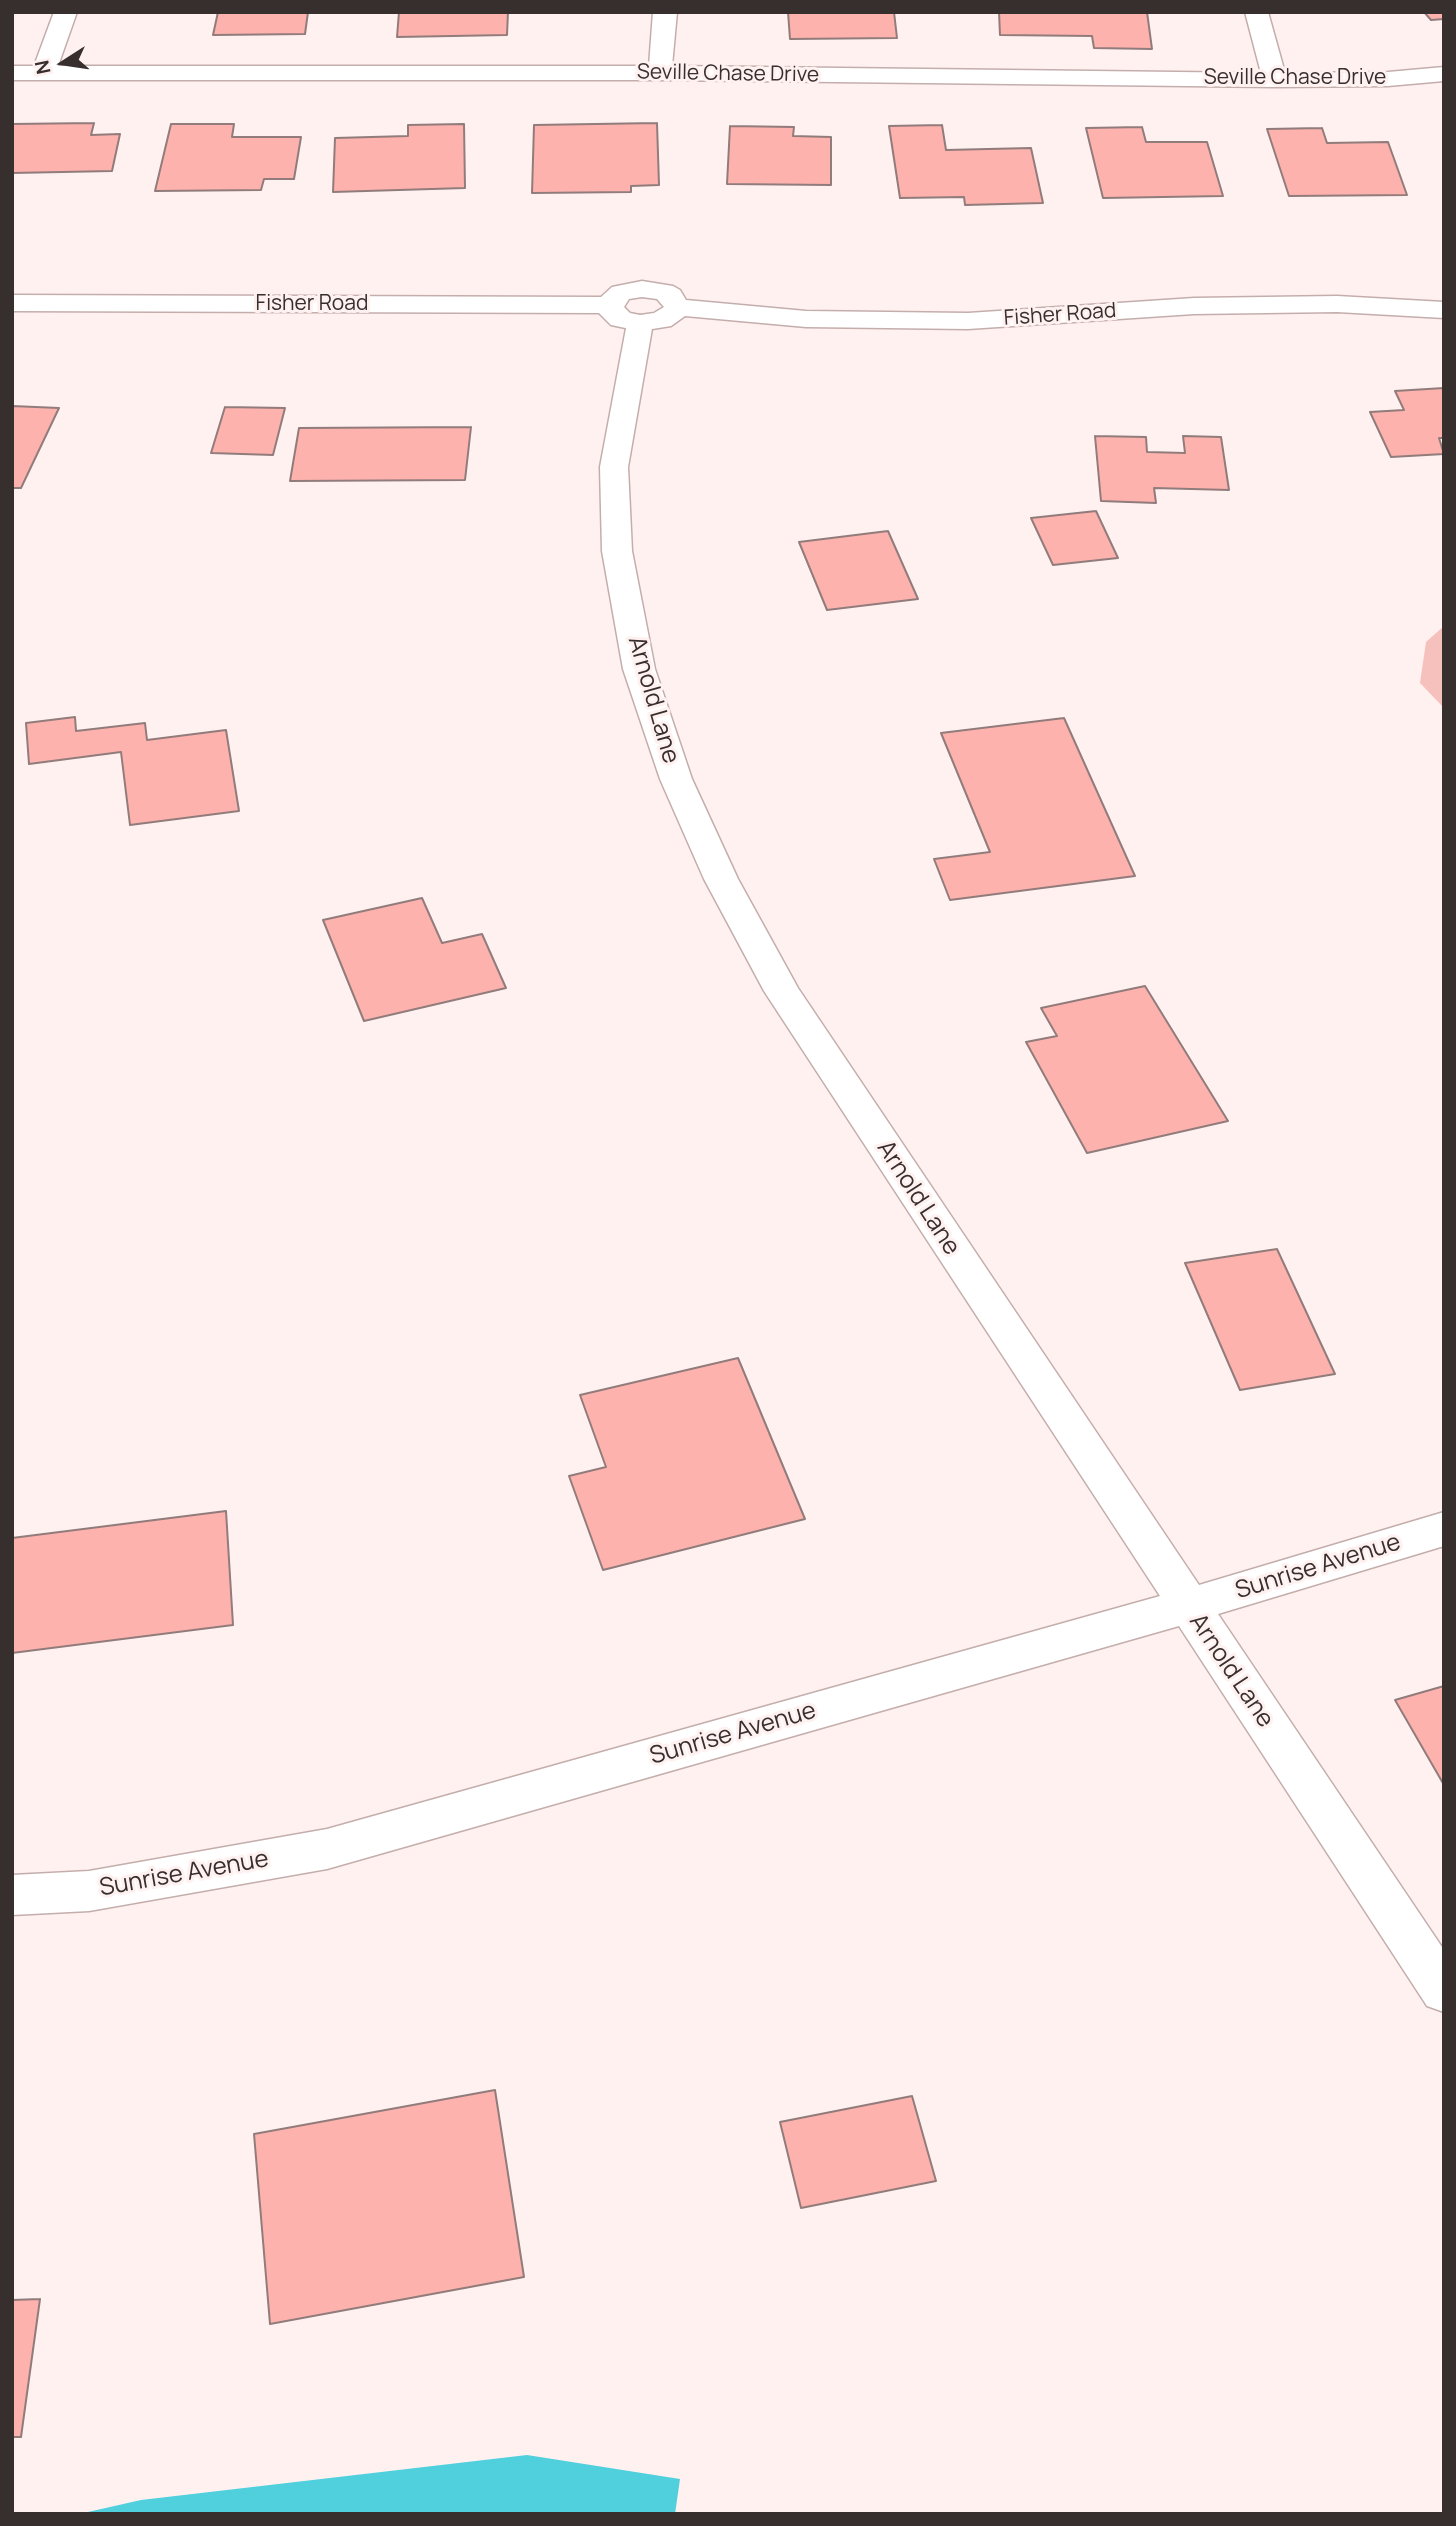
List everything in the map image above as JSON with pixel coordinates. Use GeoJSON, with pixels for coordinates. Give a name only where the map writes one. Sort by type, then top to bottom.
{"type":"FeatureCollection","features":[{"type":"Feature","properties":{"kind":"street"},"geometry":{"type":"LineString","coordinates":[[43,73],[66,12]]}},
{"type":"Feature","properties":{"kind":"street"},"geometry":{"type":"LineString","coordinates":[[660,73],[664,12]]}},
{"type":"Feature","properties":{"kind":"street"},"geometry":{"type":"LineString","coordinates":[[1256,12],[1275,80]]}},
{"type":"Feature","properties":{"kind":"street","name":"Seville Chase Drive"},"geometry":{"type":"LineString","coordinates":[[12,73],[660,73],[1275,80],[1388,79],[1444,74]]}},
{"type":"Feature","properties":{"kind":"street","name":"Fisher Road"},"geometry":{"type":"LineString","coordinates":[[626,314],[614,298],[621,293],[642,289],[664,292],[671,296],[677,307]]}},
{"type":"Feature","properties":{"kind":"street","name":"Fisher Road"},"geometry":{"type":"LineString","coordinates":[[12,303],[669,317],[677,307]]}},
{"type":"Feature","properties":{"kind":"street","name":"Fisher Road"},"geometry":{"type":"LineString","coordinates":[[677,307],[806,319],[968,321],[1194,306],[1337,304],[1444,310]]}},
{"type":"Feature","properties":{"kind":"street","name":"Arnold Lane"},"geometry":{"type":"LineString","coordinates":[[626,314],[614,467],[617,551],[639,669],[676,779],[721,879],[782,991],[1444,1991]]}},
{"type":"Feature","properties":{"kind":"street","name":"Sunrise Avenue"},"geometry":{"type":"LineString","coordinates":[[12,1895],[89,1891],[327,1849],[1187,1606],[1444,1529]]}},
{"type":"Feature","properties":{"kind":"shaded area"},"geometry":{"type":"Polygon","coordinates":[[[1444,626],[1444,708],[1420,683],[1426,642],[1444,626]]]}},
{"type":"Feature","properties":{"kind":"water"},"geometry":{"type":"Polygon","coordinates":[[[527,2455],[680,2479],[675,2514],[79,2514],[141,2500],[527,2455]]]}},
{"type":"Feature","properties":{"kind":"building"},"geometry":{"type":"Polygon","coordinates":[[[218,12],[308,12],[305,34],[213,35],[218,12]]]}},
{"type":"Feature","properties":{"kind":"building"},"geometry":{"type":"Polygon","coordinates":[[[399,12],[508,12],[507,35],[397,37],[399,12]]]}},
{"type":"Feature","properties":{"kind":"building"},"geometry":{"type":"Polygon","coordinates":[[[788,12],[894,12],[897,38],[790,39],[788,12]]]}},
{"type":"Feature","properties":{"kind":"building"},"geometry":{"type":"Polygon","coordinates":[[[999,12],[1147,12],[1152,49],[1094,48],[1092,36],[1000,35],[999,12]]]}},
{"type":"Feature","properties":{"kind":"building"},"geometry":{"type":"Polygon","coordinates":[[[1424,12],[1444,12],[1444,19],[1431,20],[1424,12]]]}},
{"type":"Feature","properties":{"kind":"building"},"geometry":{"type":"Polygon","coordinates":[[[94,123],[91,135],[120,134],[112,171],[12,173],[12,124],[94,123]]]}},
{"type":"Feature","properties":{"kind":"building"},"geometry":{"type":"Polygon","coordinates":[[[657,123],[659,185],[631,186],[631,192],[532,193],[534,125],[657,123]]]}},
{"type":"Feature","properties":{"kind":"building"},"geometry":{"type":"Polygon","coordinates":[[[171,124],[234,124],[232,137],[301,137],[294,179],[264,179],[261,190],[155,191],[171,124]]]}},
{"type":"Feature","properties":{"kind":"building"},"geometry":{"type":"Polygon","coordinates":[[[464,124],[465,188],[333,192],[335,138],[408,136],[408,125],[464,124]]]}},
{"type":"Feature","properties":{"kind":"building"},"geometry":{"type":"Polygon","coordinates":[[[942,125],[946,150],[1031,148],[1043,203],[965,205],[964,197],[900,198],[889,126],[942,125]]]}},
{"type":"Feature","properties":{"kind":"building"},"geometry":{"type":"Polygon","coordinates":[[[730,126],[794,127],[793,136],[831,137],[831,185],[727,184],[730,126]]]}},
{"type":"Feature","properties":{"kind":"building"},"geometry":{"type":"Polygon","coordinates":[[[1142,127],[1146,142],[1207,142],[1223,196],[1103,198],[1086,128],[1142,127]]]}},
{"type":"Feature","properties":{"kind":"building"},"geometry":{"type":"Polygon","coordinates":[[[1322,128],[1327,143],[1388,142],[1407,195],[1289,196],[1267,129],[1322,128]]]}},
{"type":"Feature","properties":{"kind":"building"},"geometry":{"type":"Polygon","coordinates":[[[1444,388],[1444,438],[1439,438],[1444,454],[1391,457],[1370,412],[1404,410],[1395,391],[1444,388]]]}},
{"type":"Feature","properties":{"kind":"building"},"geometry":{"type":"Polygon","coordinates":[[[12,406],[59,408],[21,488],[12,488],[12,406]]]}},
{"type":"Feature","properties":{"kind":"building"},"geometry":{"type":"Polygon","coordinates":[[[225,407],[285,408],[273,455],[211,453],[225,407]]]}},
{"type":"Feature","properties":{"kind":"building"},"geometry":{"type":"Polygon","coordinates":[[[471,427],[465,480],[290,481],[299,428],[471,427]]]}},
{"type":"Feature","properties":{"kind":"building"},"geometry":{"type":"Polygon","coordinates":[[[1095,436],[1146,437],[1147,452],[1185,453],[1183,436],[1221,437],[1229,490],[1154,488],[1156,503],[1101,501],[1095,436]]]}},
{"type":"Feature","properties":{"kind":"building"},"geometry":{"type":"Polygon","coordinates":[[[1096,511],[1118,558],[1053,565],[1031,518],[1096,511]]]}},
{"type":"Feature","properties":{"kind":"building"},"geometry":{"type":"Polygon","coordinates":[[[888,531],[918,599],[827,610],[799,542],[888,531]]]}},
{"type":"Feature","properties":{"kind":"building"},"geometry":{"type":"Polygon","coordinates":[[[75,717],[76,731],[145,723],[147,740],[226,730],[239,811],[130,825],[121,752],[29,764],[26,723],[75,717]]]}},
{"type":"Feature","properties":{"kind":"building"},"geometry":{"type":"Polygon","coordinates":[[[1064,718],[1135,876],[950,900],[934,859],[990,852],[941,733],[1064,718]]]}},
{"type":"Feature","properties":{"kind":"building"},"geometry":{"type":"Polygon","coordinates":[[[422,898],[442,943],[482,934],[506,988],[364,1021],[323,920],[422,898]]]}},
{"type":"Feature","properties":{"kind":"building"},"geometry":{"type":"Polygon","coordinates":[[[1145,986],[1228,1121],[1087,1153],[1026,1042],[1057,1036],[1041,1008],[1145,986]]]}},
{"type":"Feature","properties":{"kind":"building"},"geometry":{"type":"Polygon","coordinates":[[[1277,1249],[1335,1374],[1240,1390],[1185,1263],[1277,1249]]]}},
{"type":"Feature","properties":{"kind":"building"},"geometry":{"type":"Polygon","coordinates":[[[738,1358],[805,1519],[603,1570],[569,1476],[606,1467],[580,1395],[738,1358]]]}},
{"type":"Feature","properties":{"kind":"building"},"geometry":{"type":"Polygon","coordinates":[[[226,1511],[233,1625],[12,1653],[12,1538],[226,1511]]]}},
{"type":"Feature","properties":{"kind":"building"},"geometry":{"type":"Polygon","coordinates":[[[1444,1686],[1444,1785],[1395,1700],[1444,1686]]]}},
{"type":"Feature","properties":{"kind":"building"},"geometry":{"type":"Polygon","coordinates":[[[495,2090],[524,2277],[270,2324],[254,2134],[495,2090]]]}},
{"type":"Feature","properties":{"kind":"building"},"geometry":{"type":"Polygon","coordinates":[[[912,2096],[936,2181],[801,2208],[780,2122],[912,2096]]]}},
{"type":"Feature","properties":{"kind":"building"},"geometry":{"type":"Polygon","coordinates":[[[40,2299],[21,2437],[12,2437],[12,2300],[40,2299]]]}}]}
